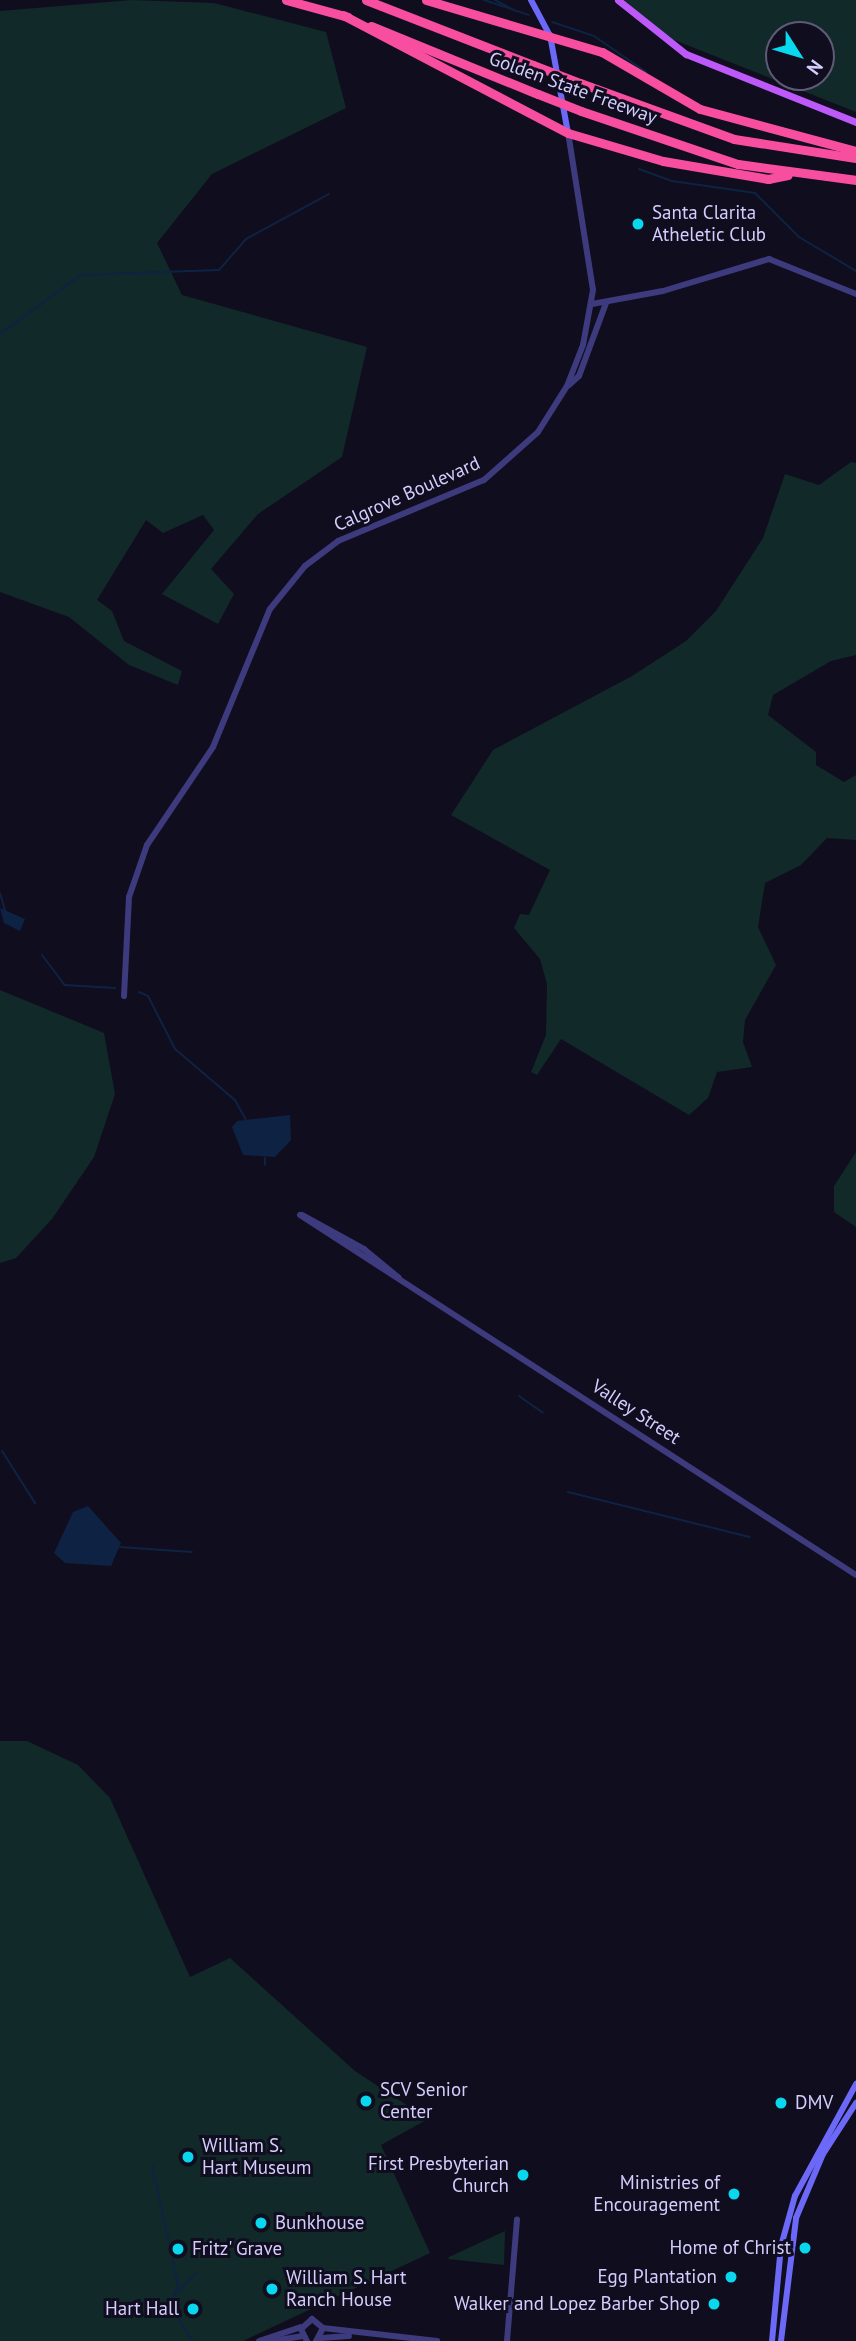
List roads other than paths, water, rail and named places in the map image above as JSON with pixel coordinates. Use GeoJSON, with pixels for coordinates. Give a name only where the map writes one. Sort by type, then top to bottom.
{"type":"FeatureCollection","features":[{"type":"Feature","properties":{"kind":"highway","name":"Golden State Freeway"},"geometry":{"type":"LineString","coordinates":[[286,0],[343,15],[581,111],[788,175],[856,180]]}},
{"type":"Feature","properties":{"kind":"highway","name":"Golden State Freeway"},"geometry":{"type":"LineString","coordinates":[[366,0],[734,139],[856,158]]}},
{"type":"Feature","properties":{"kind":"highway"},"geometry":{"type":"LineString","coordinates":[[426,0],[523,33],[550,35],[602,52],[685,103],[856,151]]}},
{"type":"Feature","properties":{"kind":"highway"},"geometry":{"type":"LineString","coordinates":[[343,15],[568,133],[663,161],[768,179],[788,175]]}},
{"type":"Feature","properties":{"kind":"main road","name":"Calgrove Boulevard"},"geometry":{"type":"LineString","coordinates":[[530,0],[550,35],[568,133]]}},
{"type":"Feature","properties":{"kind":"main road"},"geometry":{"type":"LineString","coordinates":[[618,0],[686,54],[856,122]]}},
{"type":"Feature","properties":{"kind":"main road"},"geometry":{"type":"LineString","coordinates":[[772,2341],[781,2246],[795,2196],[856,2084]]}},
{"type":"Feature","properties":{"kind":"main road"},"geometry":{"type":"LineString","coordinates":[[781,2341],[796,2218],[821,2159],[856,2103]]}},
{"type":"Feature","properties":{"kind":"street","name":"Calgrove Boulevard"},"geometry":{"type":"LineString","coordinates":[[124,996],[129,897],[147,845],[213,747],[270,609],[306,566],[338,541],[484,480],[538,432],[568,386],[592,304],[588,233],[568,133]]}},
{"type":"Feature","properties":{"kind":"street"},"geometry":{"type":"LineString","coordinates":[[592,304],[606,303],[769,259],[856,294]]}},
{"type":"Feature","properties":{"kind":"street"},"geometry":{"type":"LineString","coordinates":[[568,386],[579,376],[606,303]]}},
{"type":"Feature","properties":{"kind":"street","name":"Valley Street"},"geometry":{"type":"LineString","coordinates":[[399,1278],[364,1249],[300,1214],[311,1226],[399,1278],[856,1574]]}},
{"type":"Feature","properties":{"kind":"street"},"geometry":{"type":"LineString","coordinates":[[507,2341],[517,2219]]}},
{"type":"Feature","properties":{"kind":"street"},"geometry":{"type":"LineString","coordinates":[[259,2341],[301,2327],[312,2319],[323,2328],[358,2335],[437,2341]]}},
{"type":"Feature","properties":{"kind":"street"},"geometry":{"type":"LineString","coordinates":[[272,2341],[305,2339],[301,2327]]}},
{"type":"Feature","properties":{"kind":"street"},"geometry":{"type":"LineString","coordinates":[[323,2328],[319,2339],[358,2335]]}},
{"type":"Feature","properties":{"kind":"water"},"geometry":{"type":"Polygon","coordinates":[[[0,908],[25,919],[20,931],[4,923],[0,908]]]}},
{"type":"Feature","properties":{"kind":"water"},"geometry":{"type":"Polygon","coordinates":[[[290,1115],[291,1140],[275,1157],[243,1155],[232,1127],[237,1121],[290,1115]]]}},
{"type":"Feature","properties":{"kind":"water"},"geometry":{"type":"Polygon","coordinates":[[[88,1506],[121,1543],[111,1566],[65,1563],[54,1553],[73,1512],[88,1506]]]}},
{"type":"Feature","properties":{"kind":"waterway"},"geometry":{"type":"LineString","coordinates":[[484,0],[529,15]]}},
{"type":"Feature","properties":{"kind":"waterway"},"geometry":{"type":"LineString","coordinates":[[495,0],[516,11]]}},
{"type":"Feature","properties":{"kind":"waterway"},"geometry":{"type":"LineString","coordinates":[[552,22],[594,36],[646,72]]}},
{"type":"Feature","properties":{"kind":"waterway"},"geometry":{"type":"LineString","coordinates":[[639,169],[672,181],[755,193],[799,237],[856,271]]}},
{"type":"Feature","properties":{"kind":"waterway"},"geometry":{"type":"LineString","coordinates":[[0,334],[81,275],[219,270],[246,239],[329,194]]}},
{"type":"Feature","properties":{"kind":"waterway"},"geometry":{"type":"LineString","coordinates":[[0,893],[5,910]]}},
{"type":"Feature","properties":{"kind":"waterway"},"geometry":{"type":"LineString","coordinates":[[42,955],[65,985],[115,988]]}},
{"type":"Feature","properties":{"kind":"waterway"},"geometry":{"type":"LineString","coordinates":[[139,992],[148,996],[175,1049],[235,1100],[246,1120]]}},
{"type":"Feature","properties":{"kind":"waterway"},"geometry":{"type":"LineString","coordinates":[[265,1158],[265,1165]]}},
{"type":"Feature","properties":{"kind":"waterway"},"geometry":{"type":"LineString","coordinates":[[519,1396],[543,1413]]}},
{"type":"Feature","properties":{"kind":"waterway"},"geometry":{"type":"LineString","coordinates":[[2,1451],[35,1503]]}},
{"type":"Feature","properties":{"kind":"waterway"},"geometry":{"type":"LineString","coordinates":[[568,1492],[750,1537]]}},
{"type":"Feature","properties":{"kind":"waterway"},"geometry":{"type":"LineString","coordinates":[[120,1547],[192,1552]]}},
{"type":"Feature","properties":{"kind":"waterway"},"geometry":{"type":"LineString","coordinates":[[152,2165],[178,2284],[171,2307],[193,2341]]}},
{"type":"Feature","properties":{"kind":"waterway"},"geometry":{"type":"LineString","coordinates":[[174,2295],[197,2273]]}},
{"type":"Feature","properties":{"kind":"place","name":"Santa Clarita Atheletic Club"},"geometry":{"type":"Point","coordinates":[638,224]}},
{"type":"Feature","properties":{"kind":"place","name":"SCV Senior Center"},"geometry":{"type":"Point","coordinates":[366,2101]}},
{"type":"Feature","properties":{"kind":"place","name":"DMV"},"geometry":{"type":"Point","coordinates":[781,2103]}},
{"type":"Feature","properties":{"kind":"place","name":"William S. Hart Museum"},"geometry":{"type":"Point","coordinates":[188,2157]}},
{"type":"Feature","properties":{"kind":"place","name":"First Presbyterian Church"},"geometry":{"type":"Point","coordinates":[523,2175]}},
{"type":"Feature","properties":{"kind":"place","name":"Ministries of Encouragement"},"geometry":{"type":"Point","coordinates":[734,2194]}},
{"type":"Feature","properties":{"kind":"place","name":"Bunkhouse"},"geometry":{"type":"Point","coordinates":[261,2223]}},
{"type":"Feature","properties":{"kind":"place","name":"Home of Christ"},"geometry":{"type":"Point","coordinates":[805,2248]}},
{"type":"Feature","properties":{"kind":"place","name":"Fritz' Grave"},"geometry":{"type":"Point","coordinates":[178,2249]}},
{"type":"Feature","properties":{"kind":"place","name":"Egg Plantation"},"geometry":{"type":"Point","coordinates":[731,2277]}},
{"type":"Feature","properties":{"kind":"place","name":"William S. Hart Ranch House"},"geometry":{"type":"Point","coordinates":[272,2289]}},
{"type":"Feature","properties":{"kind":"place","name":"Walker and Lopez Barber Shop"},"geometry":{"type":"Point","coordinates":[714,2304]}},
{"type":"Feature","properties":{"kind":"place","name":"Hart Hall"},"geometry":{"type":"Point","coordinates":[193,2309]}}]}
